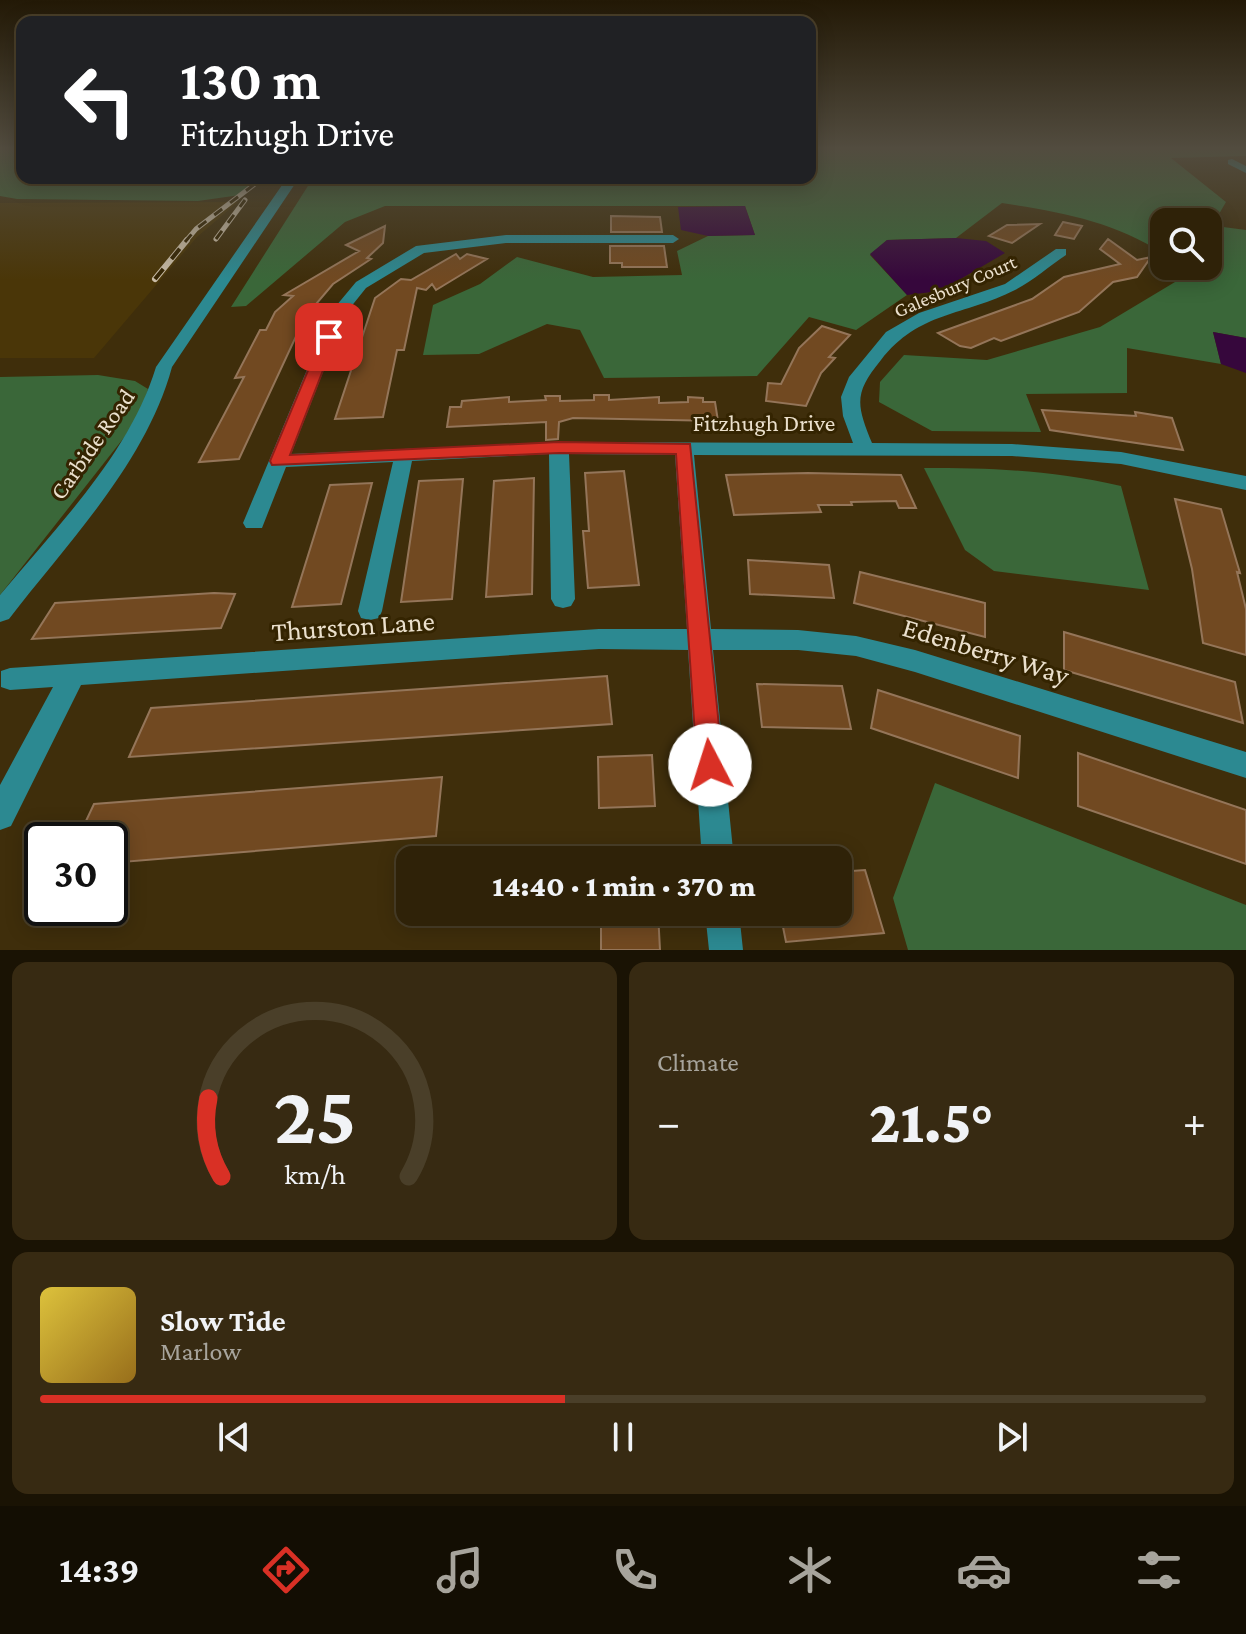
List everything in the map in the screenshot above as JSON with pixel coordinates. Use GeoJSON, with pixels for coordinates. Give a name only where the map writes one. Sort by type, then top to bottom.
{"type":"FeatureCollection","features":[{"type":"Feature","properties":{"kind":"street","name":"Carbide Road"},"geometry":{"type":"LineString","coordinates":[[0,612],[135,435],[161,387],[164,367],[284,191]]}},
{"type":"Feature","properties":{"kind":"street"},"geometry":{"type":"LineString","coordinates":[[254,523],[348,298],[377,273],[421,249],[506,239],[673,239]]}},
{"type":"Feature","properties":{"kind":"street","name":"Galesbury Court"},"geometry":{"type":"LineString","coordinates":[[864,448],[852,416],[850,397],[855,381],[892,335],[924,316],[1010,287],[1061,252]]}},
{"type":"Feature","properties":{"kind":"street"},"geometry":{"type":"LineString","coordinates":[[559,448],[563,599]]}},
{"type":"Feature","properties":{"kind":"street","name":"Fitzhugh Drive"},"geometry":{"type":"LineString","coordinates":[[279,461],[559,448],[864,448],[1065,452],[1181,468],[1246,483]]}},
{"type":"Feature","properties":{"kind":"street"},"geometry":{"type":"LineString","coordinates":[[684,448],[717,846]]}},
{"type":"Feature","properties":{"kind":"street"},"geometry":{"type":"LineString","coordinates":[[370,611],[404,455]]}},
{"type":"Feature","properties":{"kind":"street","name":"Thurston Lane"},"geometry":{"type":"LineString","coordinates":[[10,679],[599,639],[699,638]]}},
{"type":"Feature","properties":{"kind":"street","name":"Edenberry Way"},"geometry":{"type":"LineString","coordinates":[[699,638],[798,640],[856,646],[931,665],[1246,765]]}},
{"type":"Feature","properties":{"kind":"street"},"geometry":{"type":"LineString","coordinates":[[0,815],[74,674]]}},
{"type":"Feature","properties":{"kind":"street"},"geometry":{"type":"LineString","coordinates":[[723,926],[726,950]]}},
{"type":"Feature","properties":{"kind":"shaded area"},"geometry":{"type":"Polygon","coordinates":[[[238,202],[197,237],[94,358],[0,358],[0,203],[238,202]]]}},
{"type":"Feature","properties":{"kind":"shaded area"},"geometry":{"type":"Polygon","coordinates":[[[745,206],[755,235],[708,236],[681,230],[678,207],[745,206]]]}},
{"type":"Feature","properties":{"kind":"shaded area"},"geometry":{"type":"Polygon","coordinates":[[[956,238],[986,241],[1005,253],[940,291],[907,295],[870,254],[887,240],[956,238]]]}},
{"type":"Feature","properties":{"kind":"shaded area"},"geometry":{"type":"Polygon","coordinates":[[[1213,332],[1246,338],[1246,373],[1221,364],[1213,332]]]}},
{"type":"Feature","properties":{"kind":"green space"},"geometry":{"type":"Polygon","coordinates":[[[0,191],[245,191],[240,195],[198,201],[17,199],[0,196],[0,191]]]}},
{"type":"Feature","properties":{"kind":"green space"},"geometry":{"type":"Polygon","coordinates":[[[305,191],[1213,191],[1226,202],[1222,209],[1150,208],[1150,246],[1125,233],[1066,214],[1002,203],[956,238],[887,240],[870,255],[907,295],[856,330],[809,317],[757,376],[604,378],[580,330],[547,324],[479,354],[423,355],[433,305],[480,284],[517,257],[593,277],[682,275],[677,251],[708,236],[755,235],[745,206],[385,206],[345,222],[246,306],[231,307],[305,191]]]}},
{"type":"Feature","properties":{"kind":"green space"},"geometry":{"type":"Polygon","coordinates":[[[1222,227],[1246,230],[1246,338],[1213,332],[1221,364],[1127,348],[1127,393],[1026,394],[1041,432],[932,431],[879,402],[880,382],[904,355],[987,360],[1100,327],[1175,282],[1222,280],[1222,227]]]}},
{"type":"Feature","properties":{"kind":"green space"},"geometry":{"type":"Polygon","coordinates":[[[98,375],[135,381],[148,389],[142,408],[126,435],[0,595],[0,377],[98,375]]]}},
{"type":"Feature","properties":{"kind":"green space"},"geometry":{"type":"Polygon","coordinates":[[[924,468],[1023,471],[1121,486],[1149,590],[994,571],[965,550],[924,468]]]}},
{"type":"Feature","properties":{"kind":"green space"},"geometry":{"type":"Polygon","coordinates":[[[935,783],[1246,905],[1246,950],[908,950],[893,898],[935,783]]]}},
{"type":"Feature","properties":{"kind":"building"},"geometry":{"type":"Polygon","coordinates":[[[611,216],[660,217],[662,232],[611,232],[611,216]]]}},
{"type":"Feature","properties":{"kind":"building"},"geometry":{"type":"Polygon","coordinates":[[[1063,222],[1082,226],[1074,239],[1055,235],[1063,222]]]}},
{"type":"Feature","properties":{"kind":"building"},"geometry":{"type":"Polygon","coordinates":[[[1040,224],[1012,243],[989,236],[1007,225],[1040,224]]]}},
{"type":"Feature","properties":{"kind":"building"},"geometry":{"type":"Polygon","coordinates":[[[385,226],[383,243],[367,258],[371,259],[333,284],[305,317],[239,459],[199,462],[244,377],[235,378],[260,330],[266,330],[275,312],[293,296],[284,295],[359,251],[346,245],[385,226]]]}},
{"type":"Feature","properties":{"kind":"building"},"geometry":{"type":"Polygon","coordinates":[[[1108,239],[1137,260],[1150,258],[1137,277],[1113,282],[1079,312],[1001,341],[994,338],[971,348],[960,346],[938,333],[1032,299],[1064,277],[1120,264],[1100,249],[1108,239]]]}},
{"type":"Feature","properties":{"kind":"building"},"geometry":{"type":"Polygon","coordinates":[[[610,246],[664,246],[667,267],[622,267],[622,263],[610,263],[610,246]]]}},
{"type":"Feature","properties":{"kind":"building"},"geometry":{"type":"Polygon","coordinates":[[[456,254],[460,259],[467,254],[487,259],[436,290],[432,284],[426,290],[417,288],[404,350],[397,350],[383,417],[335,419],[375,298],[401,279],[411,280],[456,254]]]}},
{"type":"Feature","properties":{"kind":"building"},"geometry":{"type":"Polygon","coordinates":[[[822,326],[850,335],[829,357],[835,358],[821,373],[806,406],[766,401],[768,383],[781,384],[799,348],[822,326]]]}},
{"type":"Feature","properties":{"kind":"building"},"geometry":{"type":"Polygon","coordinates":[[[594,395],[609,395],[609,400],[659,397],[659,403],[688,402],[688,397],[703,398],[703,402],[715,402],[718,421],[573,418],[559,422],[558,439],[546,440],[546,422],[447,427],[450,407],[461,407],[462,401],[509,397],[509,402],[546,400],[545,396],[560,396],[560,401],[594,400],[594,395]]]}},
{"type":"Feature","properties":{"kind":"building"},"geometry":{"type":"Polygon","coordinates":[[[1042,410],[1136,416],[1135,412],[1172,418],[1183,450],[1050,430],[1042,410]]]}},
{"type":"Feature","properties":{"kind":"building"},"geometry":{"type":"Polygon","coordinates":[[[624,471],[639,585],[588,588],[583,531],[589,531],[585,473],[624,471]]]}},
{"type":"Feature","properties":{"kind":"building"},"geometry":{"type":"Polygon","coordinates":[[[726,475],[901,475],[916,508],[899,508],[896,501],[851,502],[852,505],[818,505],[821,512],[734,515],[726,475]]]}},
{"type":"Feature","properties":{"kind":"building"},"geometry":{"type":"Polygon","coordinates":[[[534,478],[532,594],[486,597],[494,481],[534,478]]]}},
{"type":"Feature","properties":{"kind":"building"},"geometry":{"type":"Polygon","coordinates":[[[463,479],[452,599],[401,602],[419,481],[463,479]]]}},
{"type":"Feature","properties":{"kind":"building"},"geometry":{"type":"Polygon","coordinates":[[[372,483],[341,604],[292,607],[330,485],[372,483]]]}},
{"type":"Feature","properties":{"kind":"building"},"geometry":{"type":"Polygon","coordinates":[[[1175,499],[1221,509],[1240,573],[1237,572],[1246,609],[1246,655],[1203,643],[1192,569],[1175,499]]]}},
{"type":"Feature","properties":{"kind":"building"},"geometry":{"type":"Polygon","coordinates":[[[748,560],[829,565],[834,598],[750,594],[748,560]]]}},
{"type":"Feature","properties":{"kind":"building"},"geometry":{"type":"Polygon","coordinates":[[[860,572],[985,603],[985,637],[854,603],[860,572]]]}},
{"type":"Feature","properties":{"kind":"building"},"geometry":{"type":"Polygon","coordinates":[[[235,594],[221,628],[32,639],[55,603],[235,594]]]}},
{"type":"Feature","properties":{"kind":"building"},"geometry":{"type":"Polygon","coordinates":[[[1064,632],[1235,682],[1243,723],[1064,670],[1064,632]]]}},
{"type":"Feature","properties":{"kind":"building"},"geometry":{"type":"Polygon","coordinates":[[[607,676],[612,724],[129,757],[151,708],[607,676]]]}},
{"type":"Feature","properties":{"kind":"building"},"geometry":{"type":"Polygon","coordinates":[[[757,684],[842,686],[851,729],[762,727],[757,684]]]}},
{"type":"Feature","properties":{"kind":"building"},"geometry":{"type":"Polygon","coordinates":[[[878,690],[1020,736],[1018,778],[871,728],[878,690]]]}},
{"type":"Feature","properties":{"kind":"building"},"geometry":{"type":"Polygon","coordinates":[[[1078,753],[1246,810],[1246,864],[1078,806],[1078,753]]]}},
{"type":"Feature","properties":{"kind":"building"},"geometry":{"type":"Polygon","coordinates":[[[652,755],[655,806],[599,808],[598,757],[652,755]]]}},
{"type":"Feature","properties":{"kind":"building"},"geometry":{"type":"Polygon","coordinates":[[[442,777],[436,836],[128,862],[128,822],[86,822],[94,804],[442,777]]]}},
{"type":"Feature","properties":{"kind":"building"},"geometry":{"type":"Polygon","coordinates":[[[865,870],[884,933],[786,942],[783,926],[852,926],[852,871],[865,870]]]}},
{"type":"Feature","properties":{"kind":"building"},"geometry":{"type":"Polygon","coordinates":[[[601,926],[659,926],[660,950],[601,950],[601,926]]]}},
{"type":"Feature","properties":{"kind":"railway"},"geometry":{"type":"LineString","coordinates":[[185,242],[196,229],[245,191]]}},
{"type":"Feature","properties":{"kind":"railway"},"geometry":{"type":"LineString","coordinates":[[216,239],[245,200]]}},
{"type":"Feature","properties":{"kind":"railway"},"geometry":{"type":"LineString","coordinates":[[155,279],[187,240]]}},
{"type":"Feature","properties":{"kind":"route"},"geometry":{"type":"LineString","coordinates":[[329,337],[279,461],[559,448],[684,448],[710,765]]}}]}
